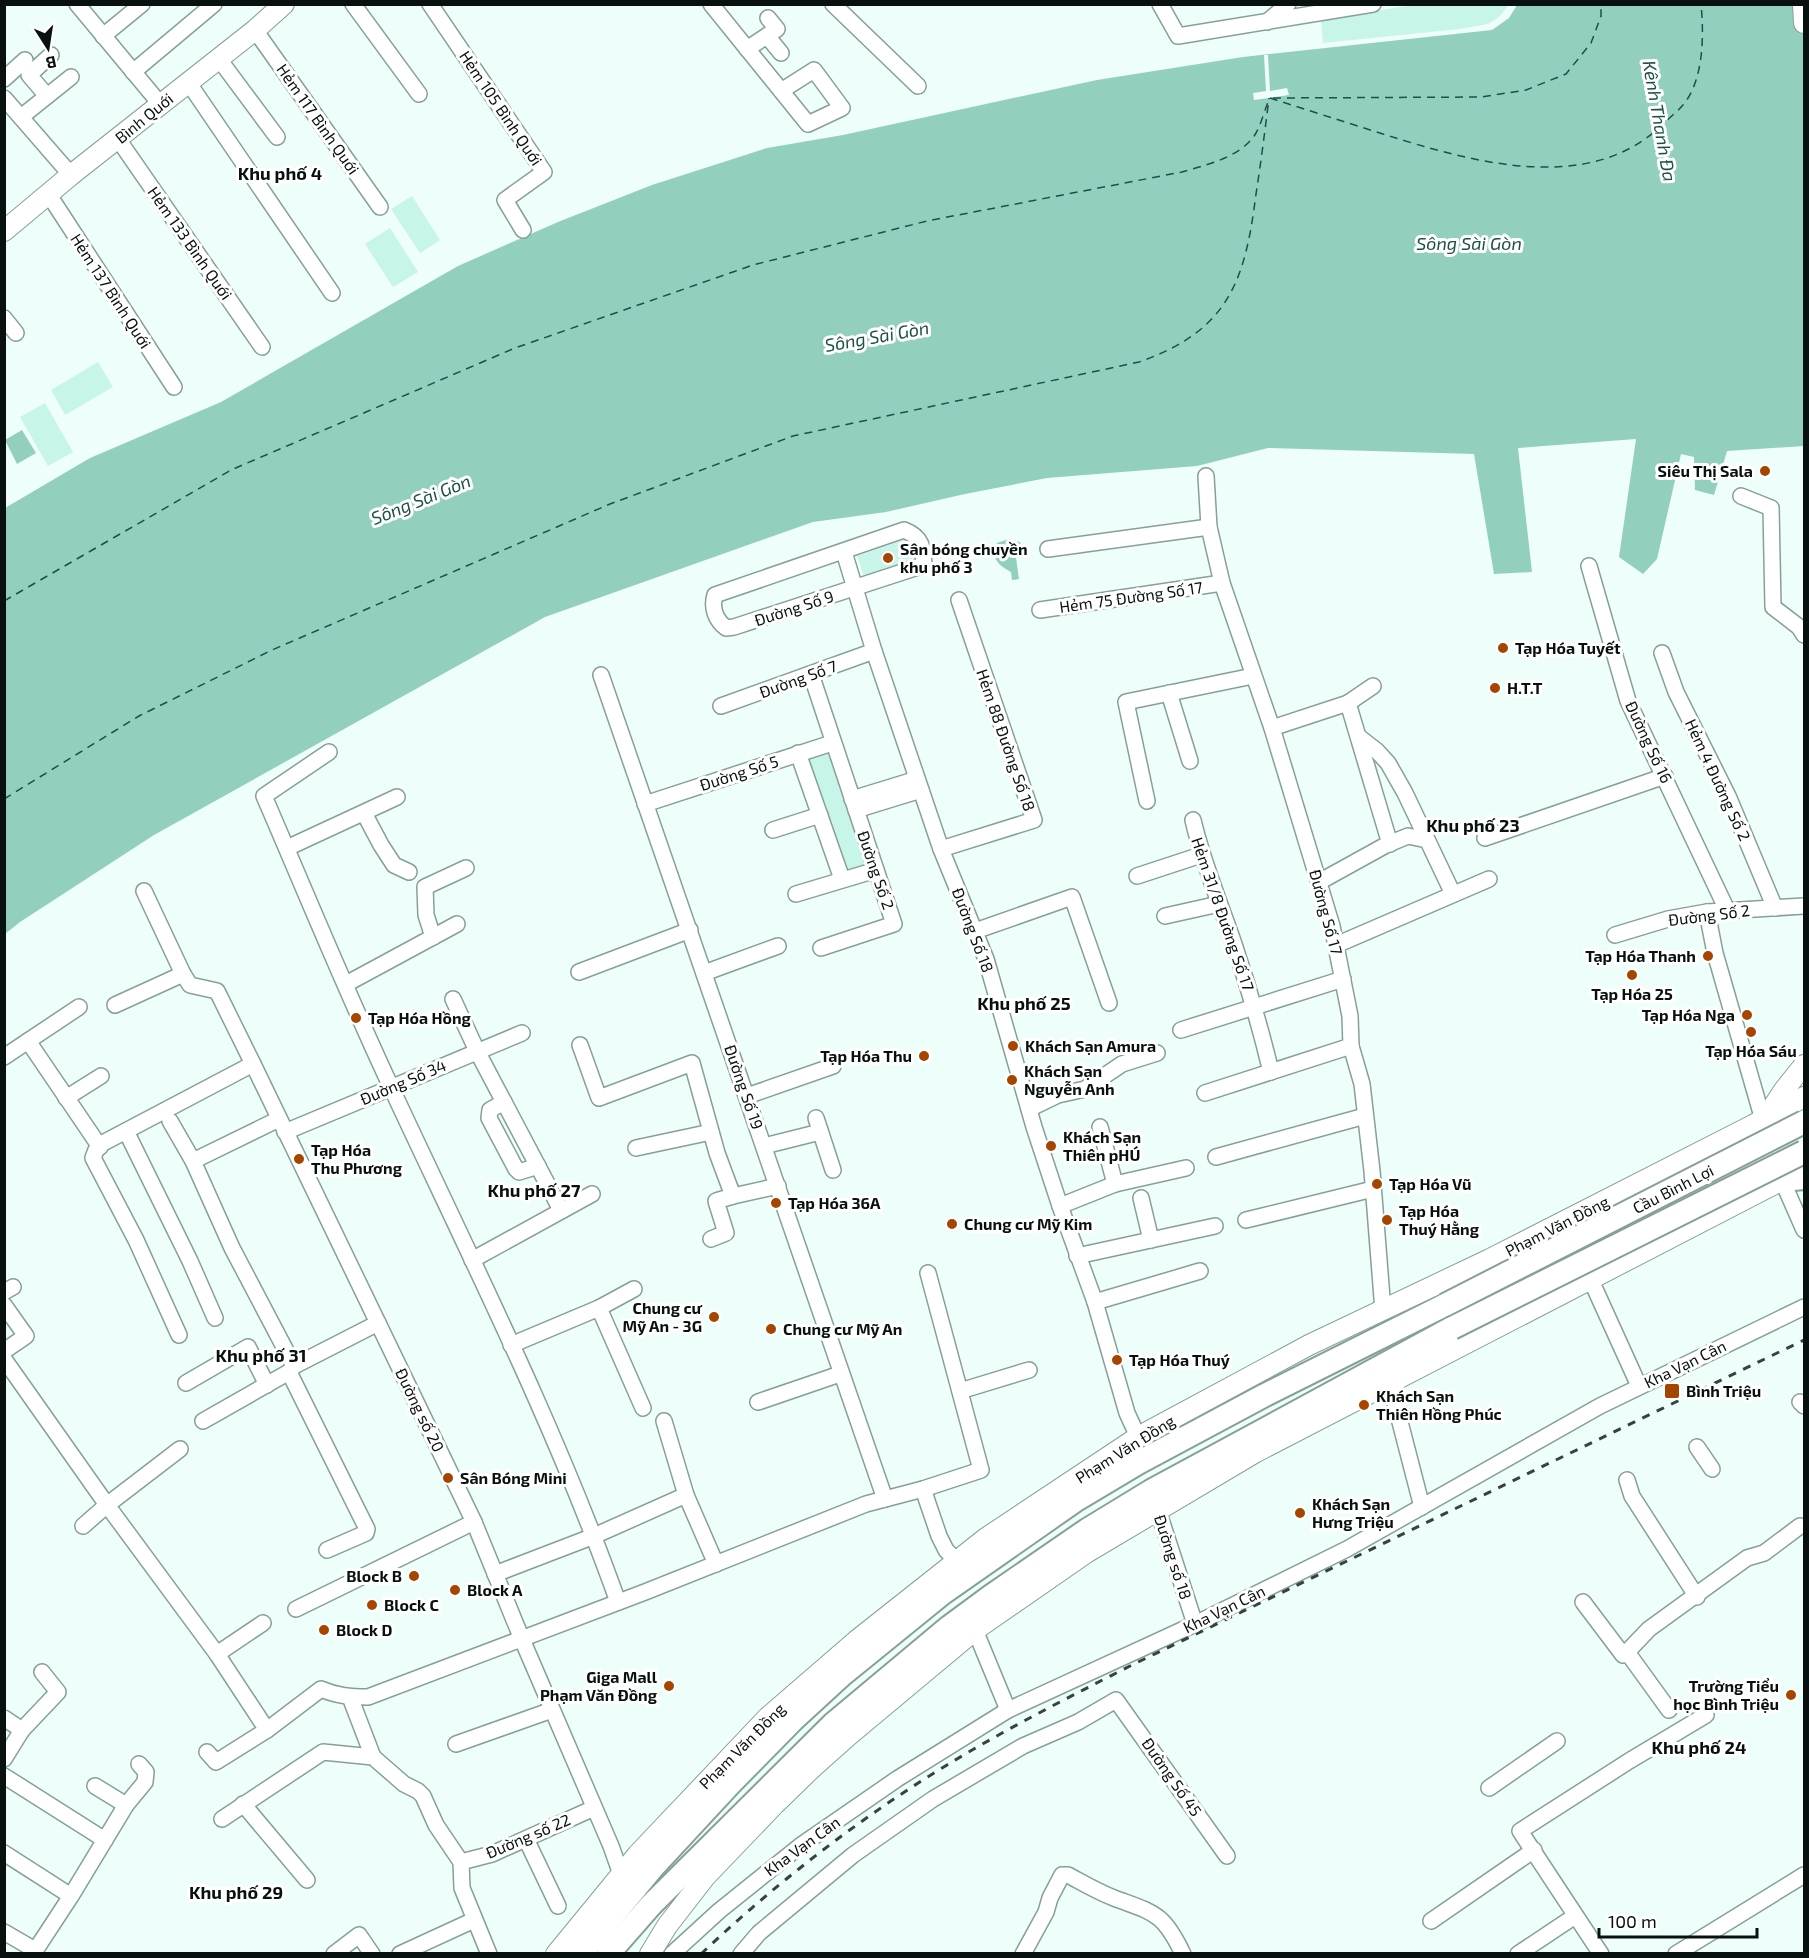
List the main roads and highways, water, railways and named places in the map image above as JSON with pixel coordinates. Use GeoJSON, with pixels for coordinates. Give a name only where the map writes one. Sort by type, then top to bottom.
{"type":"FeatureCollection","features":[{"type":"Feature","properties":{"kind":"highway","name":"Cầu Bình Lợi"},"geometry":{"type":"LineString","coordinates":[[1445,1305],[1804,1122]]}},
{"type":"Feature","properties":{"kind":"highway","name":"Cầu Bình Lợi"},"geometry":{"type":"LineString","coordinates":[[1393,1369],[1452,1328],[1804,1152]]}},
{"type":"Feature","properties":{"kind":"highway","name":"Phạm Văn Đồng"},"geometry":{"type":"LineString","coordinates":[[581,1953],[625,1885],[724,1777],[793,1720],[842,1675],[943,1593],[963,1569],[1138,1463],[1265,1395],[1445,1305]]}},
{"type":"Feature","properties":{"kind":"highway"},"geometry":{"type":"LineString","coordinates":[[608,1953],[641,1916],[832,1724],[991,1596],[1087,1530],[1154,1500],[1393,1369]]}},
{"type":"Feature","properties":{"kind":"main road","name":"Bình Quới"},"geometry":{"type":"LineString","coordinates":[[4,231],[71,175],[255,30],[284,4]]}},
{"type":"Feature","properties":{"kind":"main road"},"geometry":{"type":"LineString","coordinates":[[1803,4],[1804,23]]}},
{"type":"Feature","properties":{"kind":"main road"},"geometry":{"type":"LineString","coordinates":[[1793,1179],[1795,1146],[1792,1137],[1782,1128],[1765,1119],[1804,1065]]}},
{"type":"Feature","properties":{"kind":"main road","name":"Phạm Văn Đồng"},"geometry":{"type":"LineString","coordinates":[[963,1569],[987,1539],[1138,1437],[1309,1346],[1490,1259],[1804,1097]]}},
{"type":"Feature","properties":{"kind":"main road"},"geometry":{"type":"LineString","coordinates":[[1393,1369],[1590,1278],[1793,1179],[1804,1168]]}},
{"type":"Feature","properties":{"kind":"main road"},"geometry":{"type":"LineString","coordinates":[[1383,1311],[1384,1335]]}},
{"type":"Feature","properties":{"kind":"main road"},"geometry":{"type":"LineString","coordinates":[[662,1950],[705,1877],[775,1804],[848,1736],[975,1630],[1086,1553],[1154,1500]]}},
{"type":"Feature","properties":{"kind":"main road","name":"Phạm Văn Đồng"},"geometry":{"type":"LineString","coordinates":[[555,1953],[625,1885]]}},
{"type":"Feature","properties":{"kind":"water","name":"Sông Sài Gòn"},"geometry":{"type":"Polygon","coordinates":[[[1517,5],[1804,5],[1804,446],[1727,451],[1714,495],[1695,490],[1694,457],[1681,454],[1657,559],[1643,574],[1619,557],[1636,439],[1518,448],[1532,572],[1494,574],[1474,454],[1268,448],[1197,466],[1047,478],[886,512],[813,522],[545,617],[154,835],[5,934],[5,508],[90,458],[221,402],[458,266],[558,222],[652,185],[767,148],[843,135],[1097,80],[1243,57],[1492,30],[1509,18],[1517,5]]]}},
{"type":"Feature","properties":{"kind":"water"},"geometry":{"type":"Polygon","coordinates":[[[22,430],[36,453],[17,464],[5,440],[22,430]]]}},
{"type":"Feature","properties":{"kind":"water"},"geometry":{"type":"Polygon","coordinates":[[[1009,539],[1020,542],[1024,557],[1016,558],[1019,579],[1012,580],[1011,572],[999,564],[994,553],[997,543],[1009,539]]]}},
{"type":"Feature","properties":{"kind":"railway"},"geometry":{"type":"LineString","coordinates":[[701,1954],[787,1878],[847,1832],[910,1788],[989,1740],[1134,1664],[1804,1340]]}},
{"type":"Feature","properties":{"kind":"place","name":"Siêu Thị Sala"},"geometry":{"type":"Point","coordinates":[1765,471]}},
{"type":"Feature","properties":{"kind":"place","name":"Sân bóng chuyền khu phố 3"},"geometry":{"type":"Point","coordinates":[888,558]}},
{"type":"Feature","properties":{"kind":"place","name":"Tạp Hóa Tuyết"},"geometry":{"type":"Point","coordinates":[1503,648]}},
{"type":"Feature","properties":{"kind":"place","name":"H.T.T"},"geometry":{"type":"Point","coordinates":[1495,688]}},
{"type":"Feature","properties":{"kind":"place","name":"Tạp Hóa Thanh"},"geometry":{"type":"Point","coordinates":[1708,956]}},
{"type":"Feature","properties":{"kind":"place","name":"Tạp Hóa 25"},"geometry":{"type":"Point","coordinates":[1632,975]}},
{"type":"Feature","properties":{"kind":"place","name":"Tạp Hóa Nga"},"geometry":{"type":"Point","coordinates":[1747,1015]}},
{"type":"Feature","properties":{"kind":"place","name":"Tạp Hóa Hồng"},"geometry":{"type":"Point","coordinates":[356,1018]}},
{"type":"Feature","properties":{"kind":"place","name":"Tạp Hóa Sáu"},"geometry":{"type":"Point","coordinates":[1751,1032]}},
{"type":"Feature","properties":{"kind":"place","name":"Khách Sạn Amura"},"geometry":{"type":"Point","coordinates":[1013,1046]}},
{"type":"Feature","properties":{"kind":"place","name":"Tạp Hóa Thu"},"geometry":{"type":"Point","coordinates":[924,1056]}},
{"type":"Feature","properties":{"kind":"place","name":"Khách Sạn Nguyễn Anh"},"geometry":{"type":"Point","coordinates":[1012,1080]}},
{"type":"Feature","properties":{"kind":"place","name":"Khách Sạn Thiên pHÚ"},"geometry":{"type":"Point","coordinates":[1051,1146]}},
{"type":"Feature","properties":{"kind":"place","name":"Tạp Hóa Thu Phương"},"geometry":{"type":"Point","coordinates":[299,1159]}},
{"type":"Feature","properties":{"kind":"place","name":"Tạp Hóa Vũ"},"geometry":{"type":"Point","coordinates":[1377,1184]}},
{"type":"Feature","properties":{"kind":"place","name":"Tạp Hóa 36A"},"geometry":{"type":"Point","coordinates":[776,1203]}},
{"type":"Feature","properties":{"kind":"place","name":"Tạp Hóa Thuý Hằng"},"geometry":{"type":"Point","coordinates":[1387,1220]}},
{"type":"Feature","properties":{"kind":"place","name":"Chung cư Mỹ Kim"},"geometry":{"type":"Point","coordinates":[952,1224]}},
{"type":"Feature","properties":{"kind":"place","name":"Chung cư Mỹ An - 3G"},"geometry":{"type":"Point","coordinates":[714,1317]}},
{"type":"Feature","properties":{"kind":"place","name":"Chung cư Mỹ An"},"geometry":{"type":"Point","coordinates":[771,1329]}},
{"type":"Feature","properties":{"kind":"place","name":"Tạp Hóa Thuý"},"geometry":{"type":"Point","coordinates":[1117,1360]}},
{"type":"Feature","properties":{"kind":"place","name":"Bình Triệu"},"geometry":{"type":"Point","coordinates":[1672,1391]}},
{"type":"Feature","properties":{"kind":"place","name":"Khách Sạn Thiên Hồng Phúc"},"geometry":{"type":"Point","coordinates":[1364,1405]}},
{"type":"Feature","properties":{"kind":"place","name":"Sân Bóng Mini"},"geometry":{"type":"Point","coordinates":[448,1478]}},
{"type":"Feature","properties":{"kind":"place","name":"Khách Sạn Hưng Triệu"},"geometry":{"type":"Point","coordinates":[1300,1513]}},
{"type":"Feature","properties":{"kind":"place","name":"Block B"},"geometry":{"type":"Point","coordinates":[414,1576]}},
{"type":"Feature","properties":{"kind":"place","name":"Block A"},"geometry":{"type":"Point","coordinates":[455,1590]}},
{"type":"Feature","properties":{"kind":"place","name":"Block C"},"geometry":{"type":"Point","coordinates":[372,1605]}},
{"type":"Feature","properties":{"kind":"place","name":"Block D"},"geometry":{"type":"Point","coordinates":[324,1630]}},
{"type":"Feature","properties":{"kind":"place","name":"Giga Mall Phạm Văn Đồng"},"geometry":{"type":"Point","coordinates":[669,1686]}},
{"type":"Feature","properties":{"kind":"place","name":"Trường Tiểu học Bình Triệu"},"geometry":{"type":"Point","coordinates":[1791,1695]}},
{"type":"Feature","properties":{"kind":"district","name":"Khu phố 4"},"geometry":{"type":"Point","coordinates":[280,174]}},
{"type":"Feature","properties":{"kind":"district","name":"Khu phố 23"},"geometry":{"type":"Point","coordinates":[1473,826]}},
{"type":"Feature","properties":{"kind":"district","name":"Khu phố 25"},"geometry":{"type":"Point","coordinates":[1024,1004]}},
{"type":"Feature","properties":{"kind":"district","name":"Khu phố 27"},"geometry":{"type":"Point","coordinates":[534,1191]}},
{"type":"Feature","properties":{"kind":"district","name":"Khu phố 31"},"geometry":{"type":"Point","coordinates":[261,1356]}},
{"type":"Feature","properties":{"kind":"district","name":"Khu phố 24"},"geometry":{"type":"Point","coordinates":[1699,1748]}},
{"type":"Feature","properties":{"kind":"district","name":"Khu phố 29"},"geometry":{"type":"Point","coordinates":[236,1893]}},
{"type":"Feature","properties":{"kind":"water label","name":"Kênh Thanh Đa"},"geometry":{"type":"Point","coordinates":[1659,121]}}]}
